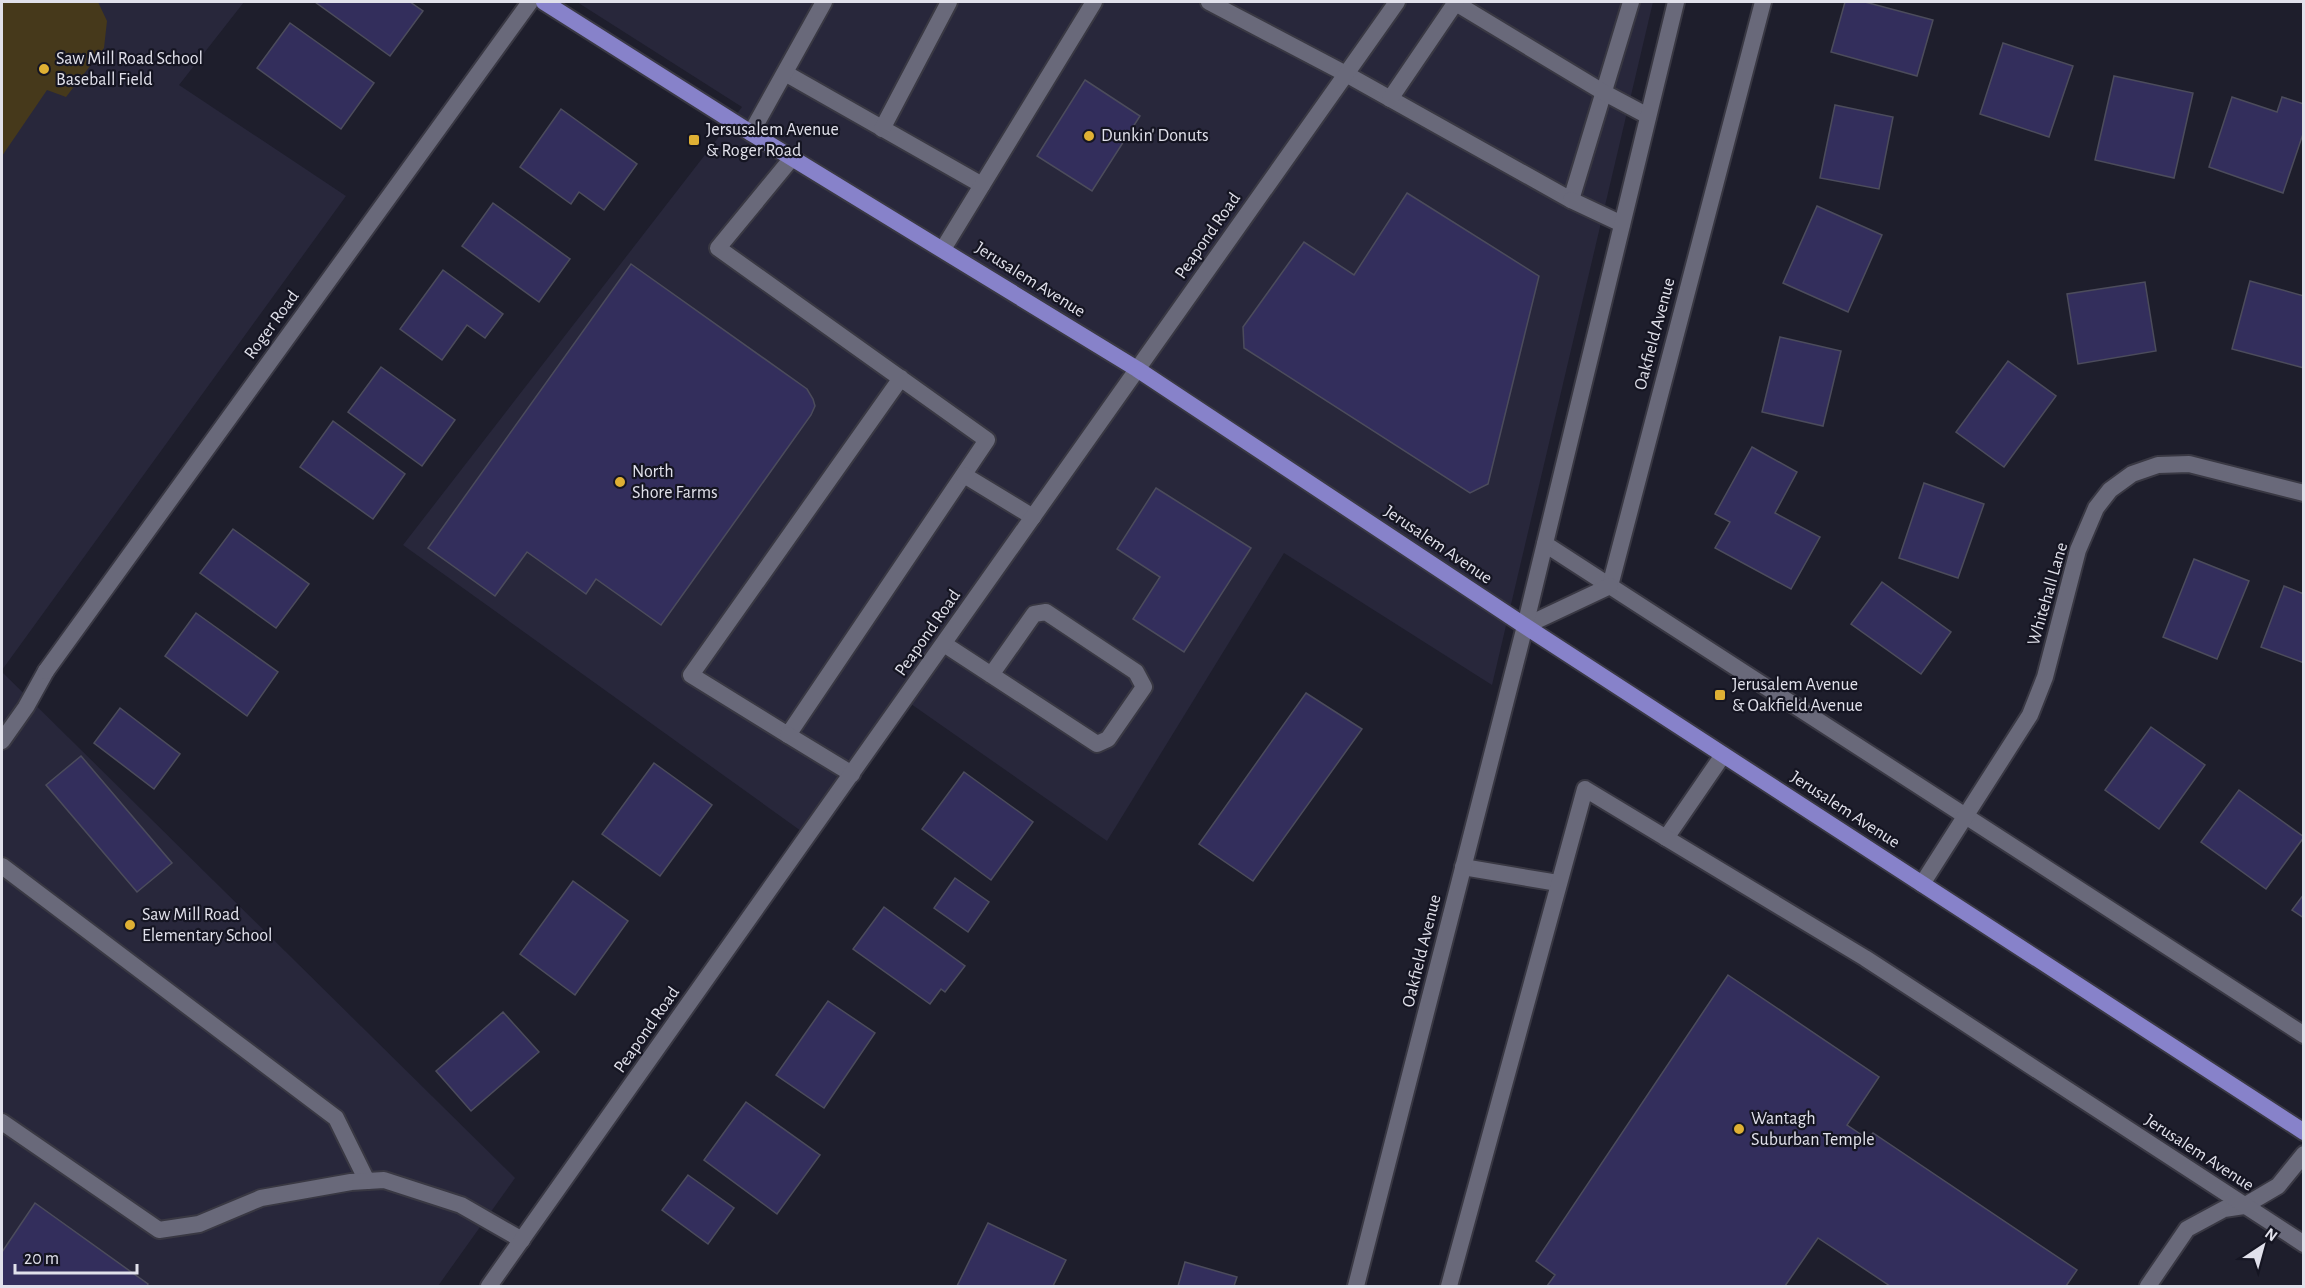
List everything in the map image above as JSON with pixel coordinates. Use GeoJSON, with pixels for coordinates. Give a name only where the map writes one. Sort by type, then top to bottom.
{"type":"FeatureCollection","features":[{"type":"Feature","properties":{"kind":"main road","name":"Jerusalem Avenue"},"geometry":{"type":"LineString","coordinates":[[544,2],[751,133],[1137,369],[1524,626],[2304,1132]]}},
{"type":"Feature","properties":{"kind":"street","name":"Roger Road"},"geometry":{"type":"LineString","coordinates":[[2,741],[26,707],[46,671],[530,2]]}},
{"type":"Feature","properties":{"kind":"street"},"geometry":{"type":"LineString","coordinates":[[751,133],[824,2]]}},
{"type":"Feature","properties":{"kind":"street"},"geometry":{"type":"LineString","coordinates":[[882,129],[949,2]]}},
{"type":"Feature","properties":{"kind":"street"},"geometry":{"type":"LineString","coordinates":[[943,249],[1094,2]]}},
{"type":"Feature","properties":{"kind":"street"},"geometry":{"type":"LineString","coordinates":[[1209,2],[1346,74],[1571,200],[1622,224]]}},
{"type":"Feature","properties":{"kind":"street","name":"Peapond Road"},"geometry":{"type":"LineString","coordinates":[[489,1287],[1397,2]]}},
{"type":"Feature","properties":{"kind":"street"},"geometry":{"type":"LineString","coordinates":[[1390,99],[1455,2],[1603,92],[1648,116]]}},
{"type":"Feature","properties":{"kind":"street"},"geometry":{"type":"LineString","coordinates":[[1571,200],[1631,2]]}},
{"type":"Feature","properties":{"kind":"street","name":"Oakfield Avenue"},"geometry":{"type":"LineString","coordinates":[[1356,1287],[1545,544],[1676,2]]}},
{"type":"Feature","properties":{"kind":"street","name":"Oakfield Avenue"},"geometry":{"type":"LineString","coordinates":[[1610,586],[1762,2]]}},
{"type":"Feature","properties":{"kind":"street"},"geometry":{"type":"LineString","coordinates":[[785,73],[982,185]]}},
{"type":"Feature","properties":{"kind":"street"},"geometry":{"type":"LineString","coordinates":[[788,735],[987,440],[718,248],[792,158]]}},
{"type":"Feature","properties":{"kind":"street"},"geometry":{"type":"LineString","coordinates":[[852,774],[691,675],[901,378]]}},
{"type":"Feature","properties":{"kind":"street","name":"Whitehall Lane"},"geometry":{"type":"LineString","coordinates":[[1922,884],[2030,714],[2045,677],[2078,550],[2096,508],[2110,490],[2132,474],[2158,465],[2188,464],[2304,493]]}},
{"type":"Feature","properties":{"kind":"street"},"geometry":{"type":"LineString","coordinates":[[963,475],[1033,517]]}},
{"type":"Feature","properties":{"kind":"street"},"geometry":{"type":"LineString","coordinates":[[1545,544],[2304,1035]]}},
{"type":"Feature","properties":{"kind":"street"},"geometry":{"type":"LineString","coordinates":[[1524,626],[1610,586]]}},
{"type":"Feature","properties":{"kind":"street"},"geometry":{"type":"LineString","coordinates":[[944,644],[991,675],[1097,744],[1108,739],[1144,687],[1136,672],[1046,612],[1034,614],[991,675]]}},
{"type":"Feature","properties":{"kind":"street"},"geometry":{"type":"LineString","coordinates":[[1666,838],[1723,755]]}},
{"type":"Feature","properties":{"kind":"street","name":"Jerusalem Avenue"},"geometry":{"type":"LineString","coordinates":[[1558,883],[1585,789],[1865,958],[2304,1244]]}},
{"type":"Feature","properties":{"kind":"street"},"geometry":{"type":"LineString","coordinates":[[2,866],[336,1118],[367,1181]]}},
{"type":"Feature","properties":{"kind":"street"},"geometry":{"type":"LineString","coordinates":[[1449,1287],[1558,883],[1463,867]]}},
{"type":"Feature","properties":{"kind":"street"},"geometry":{"type":"LineString","coordinates":[[2,1122],[159,1230],[199,1224],[261,1198],[384,1180],[461,1205],[522,1240]]}},
{"type":"Feature","properties":{"kind":"street"},"geometry":{"type":"LineString","coordinates":[[2148,1287],[2187,1229],[2224,1209],[2244,1206],[2278,1186],[2304,1154]]}},
{"type":"Feature","properties":{"kind":"shaded area"},"geometry":{"type":"Polygon","coordinates":[[[2,2],[244,2],[179,85],[346,196],[2,670],[2,2]]]}},
{"type":"Feature","properties":{"kind":"shaded area","name":"Saw Mill Road School Baseball Field"},"geometry":{"type":"Polygon","coordinates":[[[2,2],[98,2],[107,21],[104,48],[66,97],[47,90],[2,156],[2,2]]]}},
{"type":"Feature","properties":{"kind":"shaded area"},"geometry":{"type":"Polygon","coordinates":[[[577,2],[1653,2],[1492,685],[1284,553],[1107,841],[911,704],[815,841],[403,545],[742,107],[577,2]]]}},
{"type":"Feature","properties":{"kind":"shaded area","name":"Saw Mill Road Elementary School"},"geometry":{"type":"Polygon","coordinates":[[[2,672],[515,1178],[438,1286],[2,1286],[2,672]]]}},
{"type":"Feature","properties":{"kind":"building"},"geometry":{"type":"Polygon","coordinates":[[[315,2],[410,2],[423,11],[390,56],[315,2]]]}},
{"type":"Feature","properties":{"kind":"building"},"geometry":{"type":"Polygon","coordinates":[[[1845,2],[1865,2],[1933,20],[1917,76],[1831,52],[1845,2]]]}},
{"type":"Feature","properties":{"kind":"building"},"geometry":{"type":"Polygon","coordinates":[[[290,23],[374,83],[341,129],[257,68],[290,23]]]}},
{"type":"Feature","properties":{"kind":"building"},"geometry":{"type":"Polygon","coordinates":[[[2003,43],[2073,66],[2049,137],[1980,114],[2003,43]]]}},
{"type":"Feature","properties":{"kind":"building"},"geometry":{"type":"Polygon","coordinates":[[[2114,76],[2193,93],[2174,178],[2095,160],[2114,76]]]}},
{"type":"Feature","properties":{"kind":"building","name":"Dunkin' Donuts"},"geometry":{"type":"Polygon","coordinates":[[[1085,80],[1140,116],[1092,191],[1037,156],[1085,80]]]}},
{"type":"Feature","properties":{"kind":"building"},"geometry":{"type":"Polygon","coordinates":[[[2232,97],[2277,112],[2282,97],[2304,104],[2304,131],[2283,193],[2209,167],[2232,97]]]}},
{"type":"Feature","properties":{"kind":"building"},"geometry":{"type":"Polygon","coordinates":[[[1835,105],[1893,117],[1879,189],[1820,178],[1835,105]]]}},
{"type":"Feature","properties":{"kind":"building"},"geometry":{"type":"Polygon","coordinates":[[[561,109],[637,164],[604,210],[579,192],[571,204],[520,167],[561,109]]]}},
{"type":"Feature","properties":{"kind":"building"},"geometry":{"type":"Polygon","coordinates":[[[1407,193],[1539,276],[1488,484],[1470,493],[1244,348],[1243,327],[1304,242],[1354,275],[1407,193]]]}},
{"type":"Feature","properties":{"kind":"building"},"geometry":{"type":"Polygon","coordinates":[[[493,203],[570,259],[539,302],[462,246],[493,203]]]}},
{"type":"Feature","properties":{"kind":"building"},"geometry":{"type":"Polygon","coordinates":[[[1817,206],[1882,235],[1848,312],[1783,283],[1817,206]]]}},
{"type":"Feature","properties":{"kind":"building","name":"North Shore Farms"},"geometry":{"type":"Polygon","coordinates":[[[631,264],[807,389],[815,406],[811,415],[661,625],[596,579],[586,594],[527,552],[495,596],[428,548],[631,264]]]}},
{"type":"Feature","properties":{"kind":"building"},"geometry":{"type":"Polygon","coordinates":[[[443,270],[503,314],[485,338],[467,325],[442,360],[400,329],[443,270]]]}},
{"type":"Feature","properties":{"kind":"building"},"geometry":{"type":"Polygon","coordinates":[[[2250,281],[2304,296],[2304,368],[2232,349],[2250,281]]]}},
{"type":"Feature","properties":{"kind":"building"},"geometry":{"type":"Polygon","coordinates":[[[2145,282],[2156,351],[2078,364],[2067,294],[2145,282]]]}},
{"type":"Feature","properties":{"kind":"building"},"geometry":{"type":"Polygon","coordinates":[[[1780,337],[1841,351],[1823,426],[1762,412],[1780,337]]]}},
{"type":"Feature","properties":{"kind":"building"},"geometry":{"type":"Polygon","coordinates":[[[2008,361],[2056,396],[2004,467],[1956,432],[2008,361]]]}},
{"type":"Feature","properties":{"kind":"building"},"geometry":{"type":"Polygon","coordinates":[[[381,367],[455,420],[422,466],[348,412],[381,367]]]}},
{"type":"Feature","properties":{"kind":"building"},"geometry":{"type":"Polygon","coordinates":[[[333,421],[405,474],[373,519],[300,467],[333,421]]]}},
{"type":"Feature","properties":{"kind":"building"},"geometry":{"type":"Polygon","coordinates":[[[1752,447],[1797,472],[1775,513],[1820,537],[1791,589],[1715,548],[1730,522],[1715,514],[1752,447]]]}},
{"type":"Feature","properties":{"kind":"building"},"geometry":{"type":"Polygon","coordinates":[[[1924,483],[1984,504],[1958,578],[1899,558],[1924,483]]]}},
{"type":"Feature","properties":{"kind":"building"},"geometry":{"type":"Polygon","coordinates":[[[1156,488],[1251,548],[1184,652],[1133,619],[1160,577],[1117,549],[1156,488]]]}},
{"type":"Feature","properties":{"kind":"building"},"geometry":{"type":"Polygon","coordinates":[[[233,529],[309,584],[276,628],[200,573],[233,529]]]}},
{"type":"Feature","properties":{"kind":"building"},"geometry":{"type":"Polygon","coordinates":[[[2194,559],[2249,581],[2217,659],[2163,637],[2194,559]]]}},
{"type":"Feature","properties":{"kind":"building"},"geometry":{"type":"Polygon","coordinates":[[[1882,582],[1951,632],[1921,674],[1851,624],[1882,582]]]}},
{"type":"Feature","properties":{"kind":"building"},"geometry":{"type":"Polygon","coordinates":[[[2284,586],[2304,594],[2304,663],[2261,647],[2284,586]]]}},
{"type":"Feature","properties":{"kind":"building"},"geometry":{"type":"Polygon","coordinates":[[[196,613],[278,672],[247,716],[165,656],[196,613]]]}},
{"type":"Feature","properties":{"kind":"building"},"geometry":{"type":"Polygon","coordinates":[[[1306,693],[1362,729],[1253,881],[1199,844],[1306,693]]]}},
{"type":"Feature","properties":{"kind":"building"},"geometry":{"type":"Polygon","coordinates":[[[120,708],[180,754],[154,789],[94,743],[120,708]]]}},
{"type":"Feature","properties":{"kind":"building"},"geometry":{"type":"Polygon","coordinates":[[[2151,727],[2205,765],[2159,829],[2105,790],[2151,727]]]}},
{"type":"Feature","properties":{"kind":"building"},"geometry":{"type":"Polygon","coordinates":[[[81,756],[172,863],[137,892],[46,785],[81,756]]]}},
{"type":"Feature","properties":{"kind":"building"},"geometry":{"type":"Polygon","coordinates":[[[654,763],[712,805],[660,876],[602,834],[654,763]]]}},
{"type":"Feature","properties":{"kind":"building"},"geometry":{"type":"Polygon","coordinates":[[[964,772],[1033,822],[991,880],[922,829],[964,772]]]}},
{"type":"Feature","properties":{"kind":"building"},"geometry":{"type":"Polygon","coordinates":[[[2239,790],[2304,837],[2266,889],[2201,842],[2239,790]]]}},
{"type":"Feature","properties":{"kind":"building"},"geometry":{"type":"Polygon","coordinates":[[[955,878],[989,902],[968,932],[934,908],[955,878]]]}},
{"type":"Feature","properties":{"kind":"building"},"geometry":{"type":"Polygon","coordinates":[[[573,881],[628,921],[575,995],[520,954],[573,881]]]}},
{"type":"Feature","properties":{"kind":"building"},"geometry":{"type":"Polygon","coordinates":[[[2304,894],[2304,918],[2292,910],[2304,894]]]}},
{"type":"Feature","properties":{"kind":"building"},"geometry":{"type":"Polygon","coordinates":[[[884,907],[965,966],[945,992],[941,989],[930,1004],[853,949],[884,907]]]}},
{"type":"Feature","properties":{"kind":"building","name":"Wantagh Suburban Temple"},"geometry":{"type":"Polygon","coordinates":[[[1728,975],[1879,1077],[1847,1125],[1868,1139],[1873,1133],[2077,1270],[2066,1286],[1890,1286],[1818,1238],[1785,1286],[1547,1286],[1555,1275],[1536,1261],[1728,975]]]}},
{"type":"Feature","properties":{"kind":"building"},"geometry":{"type":"Polygon","coordinates":[[[828,1001],[875,1033],[824,1108],[776,1075],[828,1001]]]}},
{"type":"Feature","properties":{"kind":"building"},"geometry":{"type":"Polygon","coordinates":[[[503,1012],[539,1052],[471,1111],[436,1071],[503,1012]]]}},
{"type":"Feature","properties":{"kind":"building"},"geometry":{"type":"Polygon","coordinates":[[[746,1102],[820,1155],[777,1214],[704,1160],[746,1102]]]}},
{"type":"Feature","properties":{"kind":"building"},"geometry":{"type":"Polygon","coordinates":[[[688,1175],[734,1208],[708,1244],[662,1210],[688,1175]]]}},
{"type":"Feature","properties":{"kind":"building"},"geometry":{"type":"Polygon","coordinates":[[[35,1203],[148,1284],[147,1286],[2,1286],[2,1252],[35,1203]]]}},
{"type":"Feature","properties":{"kind":"building"},"geometry":{"type":"Polygon","coordinates":[[[988,1223],[1066,1260],[1053,1286],[957,1286],[988,1223]]]}},
{"type":"Feature","properties":{"kind":"building"},"geometry":{"type":"Polygon","coordinates":[[[1185,1262],[1237,1277],[1234,1286],[1178,1286],[1185,1262]]]}},
{"type":"Feature","properties":{"kind":"place","name":"Saw Mill Road School Baseball Field"},"geometry":{"type":"Point","coordinates":[44,69]}},
{"type":"Feature","properties":{"kind":"place","name":"Dunkin' Donuts"},"geometry":{"type":"Point","coordinates":[1089,136]}},
{"type":"Feature","properties":{"kind":"place","name":"Jersusalem Avenue & Roger Road"},"geometry":{"type":"Point","coordinates":[694,140]}},
{"type":"Feature","properties":{"kind":"place","name":"North Shore Farms"},"geometry":{"type":"Point","coordinates":[620,482]}},
{"type":"Feature","properties":{"kind":"place","name":"Jerusalem Avenue & Oakfield Avenue"},"geometry":{"type":"Point","coordinates":[1720,695]}},
{"type":"Feature","properties":{"kind":"place","name":"Saw Mill Road Elementary School"},"geometry":{"type":"Point","coordinates":[130,925]}},
{"type":"Feature","properties":{"kind":"place","name":"Wantagh Suburban Temple"},"geometry":{"type":"Point","coordinates":[1739,1129]}}]}
